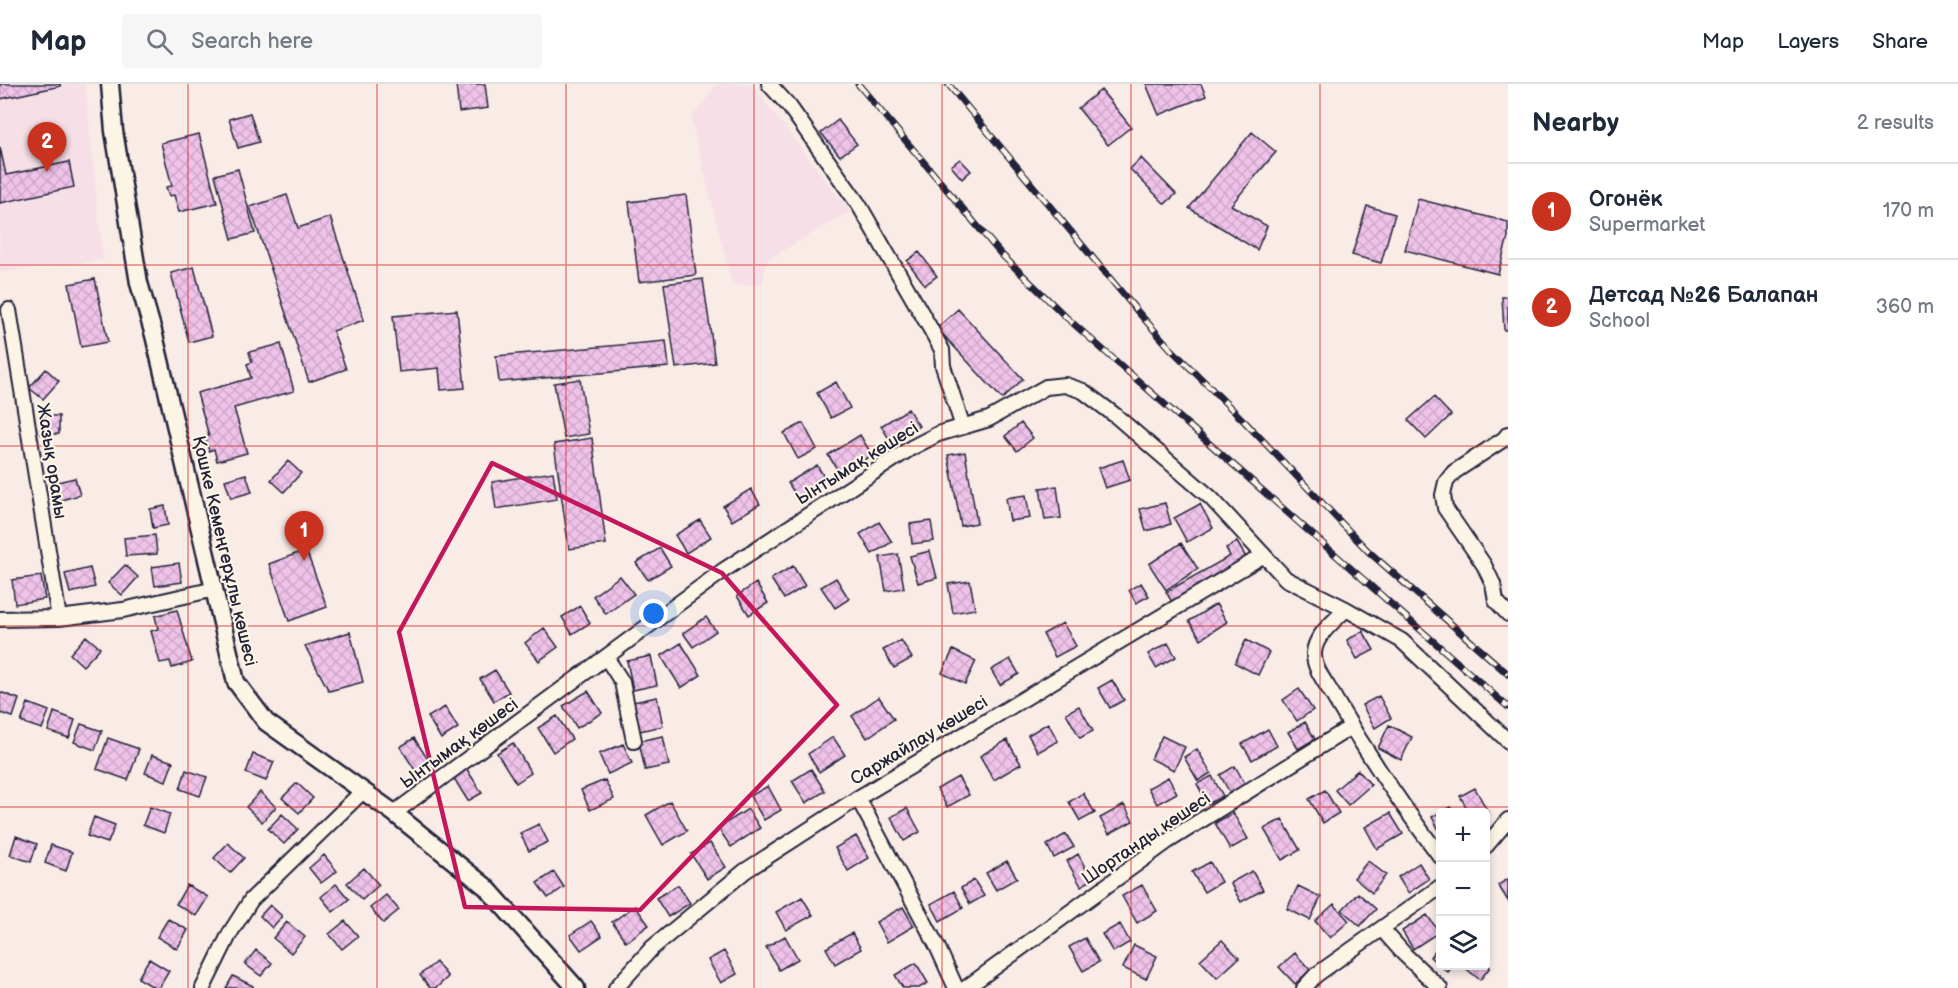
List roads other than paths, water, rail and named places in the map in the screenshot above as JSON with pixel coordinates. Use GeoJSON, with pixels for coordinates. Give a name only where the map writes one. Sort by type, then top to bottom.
{"type":"FeatureCollection","features":[{"type":"Feature","properties":{"kind":"street","name":"Қошке Кемеңгерұлы көшесі"},"geometry":{"type":"LineString","coordinates":[[110,84],[114,131],[139,283],[154,335],[236,682],[266,722],[394,813],[486,887],[576,988]]}},
{"type":"Feature","properties":{"kind":"street"},"geometry":{"type":"LineString","coordinates":[[769,84],[789,106],[859,205],[930,328],[942,350],[943,366],[963,427]]}},
{"type":"Feature","properties":{"kind":"street","name":"Жазық орамы"},"geometry":{"type":"LineString","coordinates":[[9,310],[59,618]]}},
{"type":"Feature","properties":{"kind":"street","name":"Ынтымақ көшесі"},"geometry":{"type":"LineString","coordinates":[[394,813],[724,570],[911,448],[938,434],[989,419],[1046,387],[1065,385],[1083,391],[1116,416],[1211,498],[1286,579],[1346,609],[1402,641],[1508,741]]}},
{"type":"Feature","properties":{"kind":"street"},"geometry":{"type":"LineString","coordinates":[[1508,434],[1454,472],[1446,482],[1443,495],[1445,508],[1484,565],[1493,584],[1496,601],[1508,614]]}},
{"type":"Feature","properties":{"kind":"street","name":"Саржайлау көшесі"},"geometry":{"type":"LineString","coordinates":[[616,988],[652,948],[745,871],[858,798],[1264,555]]}},
{"type":"Feature","properties":{"kind":"street"},"geometry":{"type":"LineString","coordinates":[[0,619],[59,618],[123,610],[214,589]]}},
{"type":"Feature","properties":{"kind":"street"},"geometry":{"type":"LineString","coordinates":[[1346,609],[1319,638],[1314,652],[1316,666],[1351,727],[1405,810],[1436,851]]}},
{"type":"Feature","properties":{"kind":"street"},"geometry":{"type":"LineString","coordinates":[[606,657],[622,682],[634,741]]}},
{"type":"Feature","properties":{"kind":"street","name":"Шортанды көшесі"},"geometry":{"type":"LineString","coordinates":[[966,988],[1168,841],[1351,727]]}},
{"type":"Feature","properties":{"kind":"street"},"geometry":{"type":"LineString","coordinates":[[202,988],[230,933],[251,900],[363,791]]}},
{"type":"Feature","properties":{"kind":"street"},"geometry":{"type":"LineString","coordinates":[[858,798],[937,946],[956,988]]}},
{"type":"Feature","properties":{"kind":"street"},"geometry":{"type":"LineString","coordinates":[[1490,840],[1508,820]]}},
{"type":"Feature","properties":{"kind":"street"},"geometry":{"type":"LineString","coordinates":[[1304,988],[1316,975],[1436,890]]}},
{"type":"Feature","properties":{"kind":"street"},"geometry":{"type":"LineString","coordinates":[[1382,929],[1405,955],[1440,988]]}},
{"type":"Feature","properties":{"kind":"railway"},"geometry":{"type":"LineString","coordinates":[[858,84],[1000,253],[1067,318],[1508,707]]}},
{"type":"Feature","properties":{"kind":"railway"},"geometry":{"type":"LineString","coordinates":[[948,84],[1170,348],[1245,422],[1368,551],[1508,674]]}},
{"type":"Feature","properties":{"kind":"place","name":"Детсад №26 Балапан"},"geometry":{"type":"Point","coordinates":[47,172]}},
{"type":"Feature","properties":{"kind":"place","name":"Огонёк"},"geometry":{"type":"Point","coordinates":[304,561]}}]}
